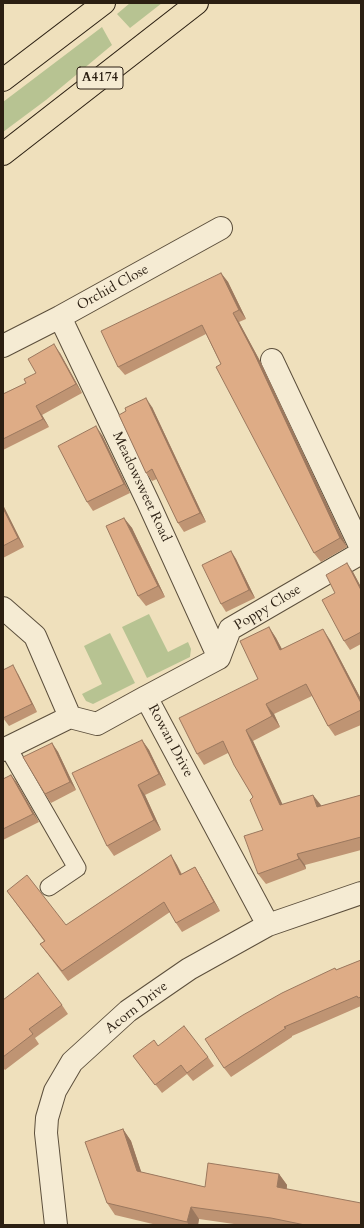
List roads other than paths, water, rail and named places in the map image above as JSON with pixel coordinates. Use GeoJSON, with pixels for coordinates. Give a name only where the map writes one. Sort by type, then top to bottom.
{"type":"FeatureCollection","features":[{"type":"Feature","properties":{"kind":"highway"},"geometry":{"type":"LineString","coordinates":[[3,80],[104,3]]}},
{"type":"Feature","properties":{"kind":"highway","name":"A4174"},"geometry":{"type":"LineString","coordinates":[[3,154],[197,3]]}},
{"type":"Feature","properties":{"kind":"street","name":"Orchid Close"},"geometry":{"type":"LineString","coordinates":[[3,346],[60,317],[221,228]]}},
{"type":"Feature","properties":{"kind":"street","name":"Meadowsweet Road"},"geometry":{"type":"LineString","coordinates":[[60,317],[148,502],[219,658]]}},
{"type":"Feature","properties":{"kind":"street"},"geometry":{"type":"LineString","coordinates":[[272,360],[361,548]]}},
{"type":"Feature","properties":{"kind":"street","name":"Poppy Close"},"geometry":{"type":"LineString","coordinates":[[219,658],[230,629],[361,553]]}},
{"type":"Feature","properties":{"kind":"street"},"geometry":{"type":"LineString","coordinates":[[3,608],[35,636],[70,717],[6,749]]}},
{"type":"Feature","properties":{"kind":"street"},"geometry":{"type":"LineString","coordinates":[[146,696],[219,658]]}},
{"type":"Feature","properties":{"kind":"street","name":"Rowan Drive"},"geometry":{"type":"LineString","coordinates":[[70,717],[96,724],[146,696],[268,925]]}},
{"type":"Feature","properties":{"kind":"street","name":"Acorn Drive"},"geometry":{"type":"LineString","coordinates":[[56,1225],[46,1133],[47,1118],[55,1092],[72,1062],[128,1011],[189,969],[268,925],[361,893]]}},
{"type":"Feature","properties":{"kind":"lane"},"geometry":{"type":"LineString","coordinates":[[6,749],[77,868],[49,887]]}}]}
